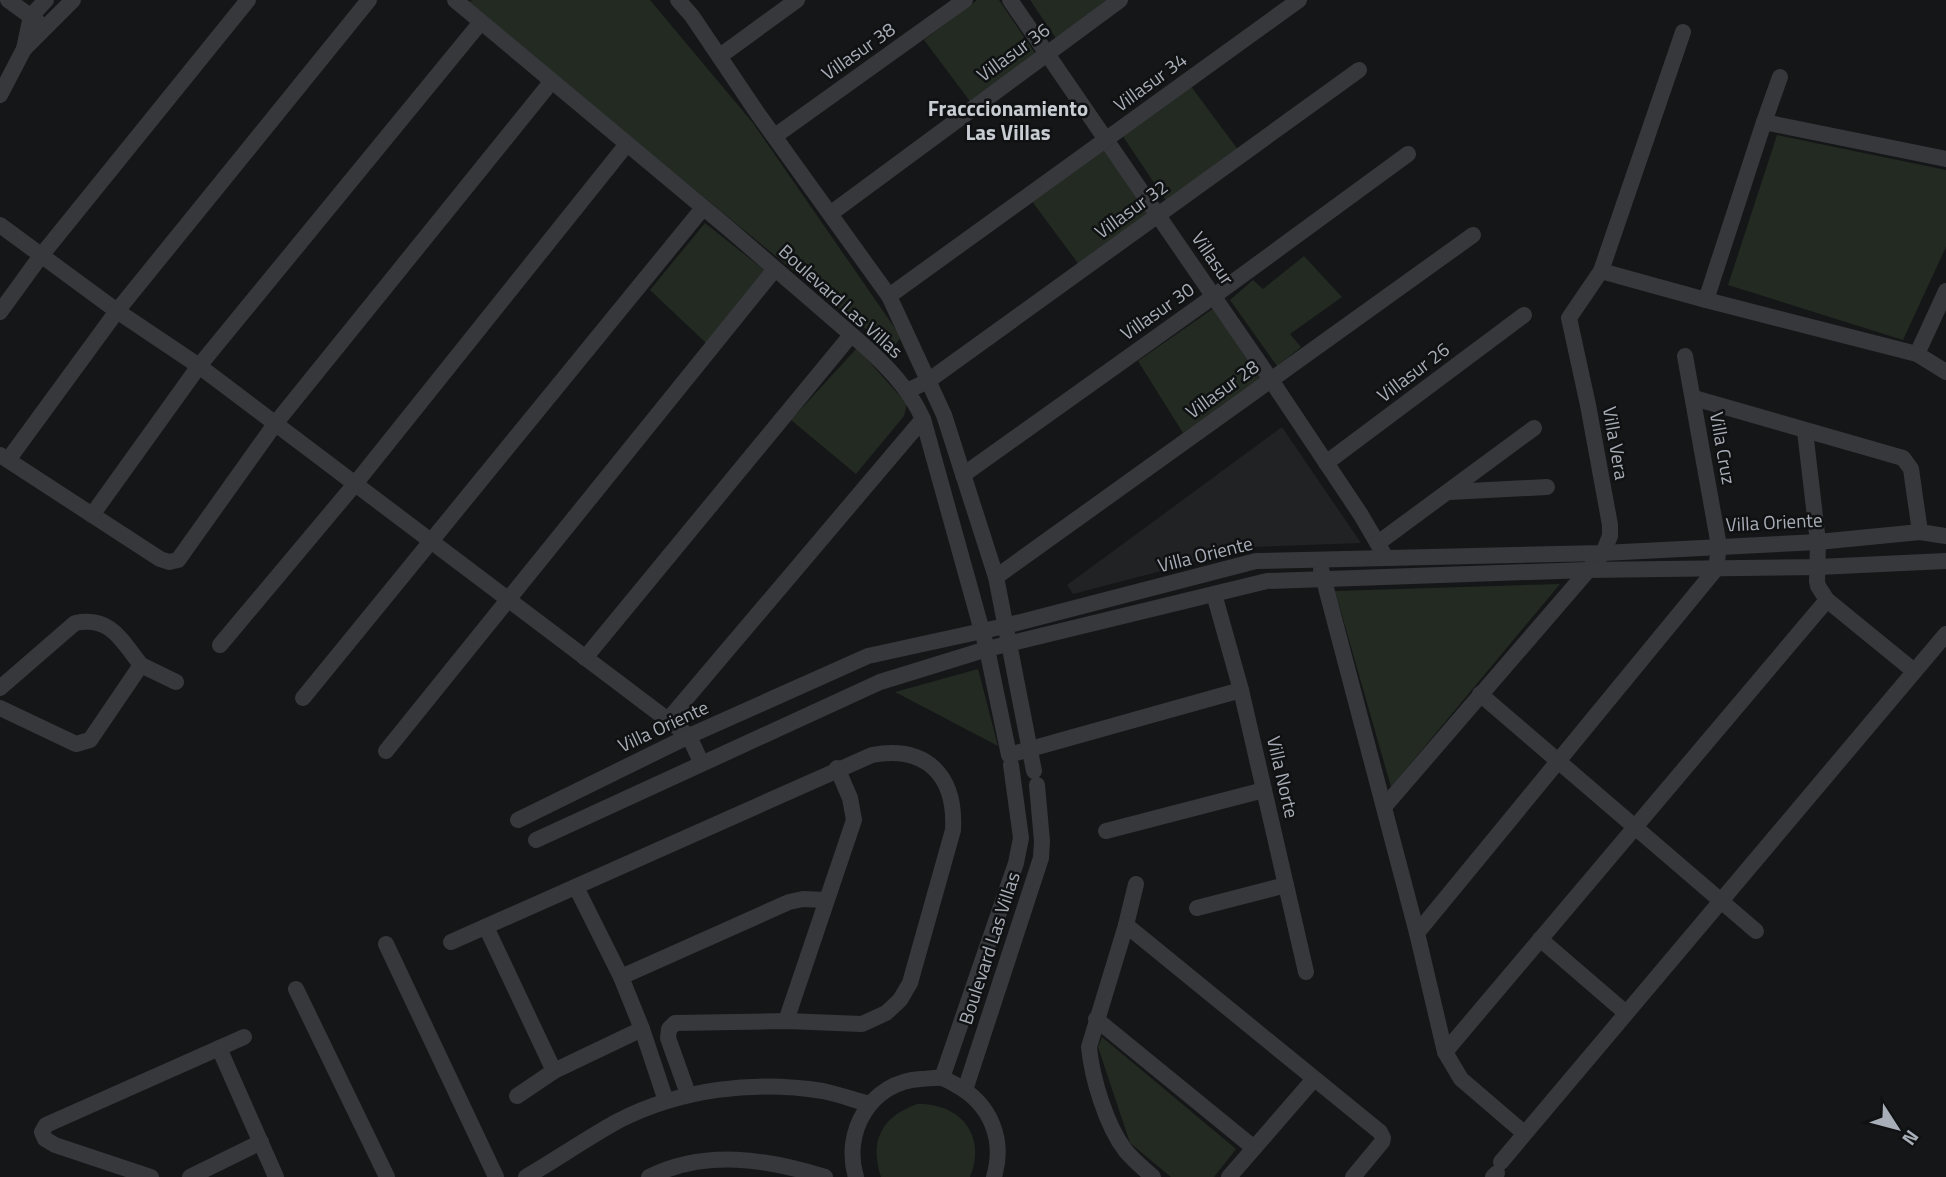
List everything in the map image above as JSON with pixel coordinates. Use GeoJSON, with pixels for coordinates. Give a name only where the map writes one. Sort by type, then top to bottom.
{"type":"FeatureCollection","features":[{"type":"Feature","properties":{"kind":"street"},"geometry":{"type":"LineString","coordinates":[[8,0],[45,27]]}},
{"type":"Feature","properties":{"kind":"street"},"geometry":{"type":"LineString","coordinates":[[24,50],[31,16],[46,0]]}},
{"type":"Feature","properties":{"kind":"street"},"geometry":{"type":"LineString","coordinates":[[0,95],[24,50],[73,0]]}},
{"type":"Feature","properties":{"kind":"street"},"geometry":{"type":"LineString","coordinates":[[0,312],[40,257],[248,0]]}},
{"type":"Feature","properties":{"kind":"street"},"geometry":{"type":"LineString","coordinates":[[369,0],[117,312],[4,457],[160,559],[169,562],[178,560],[275,424],[552,80]]}},
{"type":"Feature","properties":{"kind":"street","name":"Boulevard Las Villas"},"geometry":{"type":"LineString","coordinates":[[455,0],[879,359],[907,391],[923,419],[987,649],[1010,760],[1021,838],[1016,863],[942,1078]]}},
{"type":"Feature","properties":{"kind":"street","name":"Boulevard Las Villas"},"geometry":{"type":"LineString","coordinates":[[678,0],[888,296],[944,415],[996,577],[1036,778],[1041,817],[1041,858],[965,1090]]}},
{"type":"Feature","properties":{"kind":"street"},"geometry":{"type":"LineString","coordinates":[[720,56],[797,0]]}},
{"type":"Feature","properties":{"kind":"street","name":"Villasur 38"},"geometry":{"type":"LineString","coordinates":[[775,136],[965,0]]}},
{"type":"Feature","properties":{"kind":"street","name":"Villasur"},"geometry":{"type":"LineString","coordinates":[[1010,0],[1271,380],[1386,558]]}},
{"type":"Feature","properties":{"kind":"street","name":"Villasur 36"},"geometry":{"type":"LineString","coordinates":[[830,214],[1120,0]]}},
{"type":"Feature","properties":{"kind":"street","name":"Villasur 34"},"geometry":{"type":"LineString","coordinates":[[888,296],[1299,0]]}},
{"type":"Feature","properties":{"kind":"street"},"geometry":{"type":"LineString","coordinates":[[92,515],[199,366],[481,22]]}},
{"type":"Feature","properties":{"kind":"street"},"geometry":{"type":"LineString","coordinates":[[1684,32],[1601,271],[1916,354],[1946,372]]}},
{"type":"Feature","properties":{"kind":"street","name":"Villasur 32"},"geometry":{"type":"LineString","coordinates":[[907,391],[928,382],[1359,70]]}},
{"type":"Feature","properties":{"kind":"street"},"geometry":{"type":"LineString","coordinates":[[1706,300],[1780,77]]}},
{"type":"Feature","properties":{"kind":"street"},"geometry":{"type":"LineString","coordinates":[[1764,122],[1946,159]]}},
{"type":"Feature","properties":{"kind":"street"},"geometry":{"type":"LineString","coordinates":[[220,645],[355,484],[627,144]]}},
{"type":"Feature","properties":{"kind":"street","name":"Villasur 30"},"geometry":{"type":"LineString","coordinates":[[963,475],[1408,155]]}},
{"type":"Feature","properties":{"kind":"street"},"geometry":{"type":"LineString","coordinates":[[303,698],[703,208]]}},
{"type":"Feature","properties":{"kind":"street"},"geometry":{"type":"LineString","coordinates":[[0,225],[117,312],[199,366],[668,720],[688,736],[701,762]]}},
{"type":"Feature","properties":{"kind":"street","name":"Villasur 28"},"geometry":{"type":"LineString","coordinates":[[996,577],[1473,235]]}},
{"type":"Feature","properties":{"kind":"street"},"geometry":{"type":"LineString","coordinates":[[386,751],[775,269]]}},
{"type":"Feature","properties":{"kind":"street","name":"Villa Vera"},"geometry":{"type":"LineString","coordinates":[[1384,807],[1602,553],[1610,537],[1588,405],[1569,318],[1601,271]]}},
{"type":"Feature","properties":{"kind":"street"},"geometry":{"type":"LineString","coordinates":[[1916,354],[1946,291]]}},
{"type":"Feature","properties":{"kind":"street","name":"Villasur 26"},"geometry":{"type":"LineString","coordinates":[[1326,463],[1524,315]]}},
{"type":"Feature","properties":{"kind":"street"},"geometry":{"type":"LineString","coordinates":[[585,658],[851,335]]}},
{"type":"Feature","properties":{"kind":"street","name":"Villa Cruz"},"geometry":{"type":"LineString","coordinates":[[1685,356],[1719,546],[1716,569]]}},
{"type":"Feature","properties":{"kind":"street"},"geometry":{"type":"LineString","coordinates":[[1694,398],[1903,458],[1912,469],[1920,532]]}},
{"type":"Feature","properties":{"kind":"street"},"geometry":{"type":"LineString","coordinates":[[668,720],[923,419]]}},
{"type":"Feature","properties":{"kind":"street"},"geometry":{"type":"LineString","coordinates":[[1378,543],[1534,428]]}},
{"type":"Feature","properties":{"kind":"street"},"geometry":{"type":"LineString","coordinates":[[1805,430],[1818,542],[1818,586],[1827,600],[1914,671]]}},
{"type":"Feature","properties":{"kind":"street"},"geometry":{"type":"LineString","coordinates":[[1450,492],[1547,487]]}},
{"type":"Feature","properties":{"kind":"street","name":"Villa Oriente"},"geometry":{"type":"LineString","coordinates":[[518,820],[688,736],[868,656],[1005,626],[1256,561],[1602,553],[1818,542],[1920,532],[1946,536]]}},
{"type":"Feature","properties":{"kind":"street"},"geometry":{"type":"LineString","coordinates":[[1318,559],[1417,933],[1445,1052],[1461,1079],[1524,1133]]}},
{"type":"Feature","properties":{"kind":"street","name":"Villa Oriente"},"geometry":{"type":"LineString","coordinates":[[536,840],[880,682],[987,649],[1267,581],[1587,570],[1818,567],[1946,561]]}},
{"type":"Feature","properties":{"kind":"street"},"geometry":{"type":"LineString","coordinates":[[1417,933],[1716,569]]}},
{"type":"Feature","properties":{"kind":"street","name":"Villa Norte"},"geometry":{"type":"LineString","coordinates":[[1214,594],[1241,690],[1306,972]]}},
{"type":"Feature","properties":{"kind":"street"},"geometry":{"type":"LineString","coordinates":[[1445,1052],[1827,600]]}},
{"type":"Feature","properties":{"kind":"street"},"geometry":{"type":"LineString","coordinates":[[0,688],[75,623],[90,620],[115,631],[141,665],[176,682]]}},
{"type":"Feature","properties":{"kind":"street"},"geometry":{"type":"LineString","coordinates":[[1497,1171],[1524,1133],[1914,671],[1944,641]]}},
{"type":"Feature","properties":{"kind":"street"},"geometry":{"type":"LineString","coordinates":[[0,708],[76,744],[83,744],[90,740],[141,665]]}},
{"type":"Feature","properties":{"kind":"street"},"geometry":{"type":"LineString","coordinates":[[1010,760],[1029,751],[1241,690]]}},
{"type":"Feature","properties":{"kind":"street"},"geometry":{"type":"LineString","coordinates":[[1480,694],[1756,931]]}},
{"type":"Feature","properties":{"kind":"street"},"geometry":{"type":"LineString","coordinates":[[451,942],[837,768],[872,755],[899,752],[918,759],[943,776],[951,794],[953,830],[910,983],[900,1000],[886,1013],[862,1024],[786,1021],[675,1023],[669,1029],[668,1038],[688,1094]]}},
{"type":"Feature","properties":{"kind":"street"},"geometry":{"type":"LineString","coordinates":[[786,1021],[854,820],[850,798],[837,768]]}},
{"type":"Feature","properties":{"kind":"street"},"geometry":{"type":"LineString","coordinates":[[1106,831],[1264,790]]}},
{"type":"Feature","properties":{"kind":"street"},"geometry":{"type":"LineString","coordinates":[[1017,813],[1041,817]]}},
{"type":"Feature","properties":{"kind":"street"},"geometry":{"type":"LineString","coordinates":[[1136,884],[1096,1019],[1089,1047],[1090,1065],[1112,1127],[1126,1151],[1153,1177]]}},
{"type":"Feature","properties":{"kind":"street"},"geometry":{"type":"LineString","coordinates":[[1197,908],[1286,885]]}},
{"type":"Feature","properties":{"kind":"street"},"geometry":{"type":"LineString","coordinates":[[576,887],[621,977],[666,1101]]}},
{"type":"Feature","properties":{"kind":"street"},"geometry":{"type":"LineString","coordinates":[[621,977],[789,902],[803,899],[825,900]]}},
{"type":"Feature","properties":{"kind":"street"},"geometry":{"type":"LineString","coordinates":[[1126,925],[1382,1135],[1382,1142],[1353,1177]]}},
{"type":"Feature","properties":{"kind":"street"},"geometry":{"type":"LineString","coordinates":[[486,927],[554,1071]]}},
{"type":"Feature","properties":{"kind":"street"},"geometry":{"type":"LineString","coordinates":[[1541,939],[1626,1013]]}},
{"type":"Feature","properties":{"kind":"street"},"geometry":{"type":"LineString","coordinates":[[386,944],[496,1177]]}},
{"type":"Feature","properties":{"kind":"street"},"geometry":{"type":"LineString","coordinates":[[296,989],[387,1177]]}},
{"type":"Feature","properties":{"kind":"street"},"geometry":{"type":"LineString","coordinates":[[1096,1019],[1254,1148]]}},
{"type":"Feature","properties":{"kind":"street"},"geometry":{"type":"LineString","coordinates":[[517,1096],[554,1071],[642,1029]]}},
{"type":"Feature","properties":{"kind":"street"},"geometry":{"type":"LineString","coordinates":[[150,1177],[55,1145],[41,1132],[46,1125],[244,1037]]}},
{"type":"Feature","properties":{"kind":"street"},"geometry":{"type":"LineString","coordinates":[[219,1048],[276,1177]]}},
{"type":"Feature","properties":{"kind":"street"},"geometry":{"type":"LineString","coordinates":[[856,1177],[851,1154],[852,1141],[869,1104],[890,1087],[902,1082],[942,1078],[965,1090],[983,1107],[995,1129],[998,1153],[994,1177]]}},
{"type":"Feature","properties":{"kind":"street"},"geometry":{"type":"LineString","coordinates":[[1229,1177],[1314,1079]]}},
{"type":"Feature","properties":{"kind":"street"},"geometry":{"type":"LineString","coordinates":[[534,1175],[618,1121],[688,1094],[780,1087],[823,1091],[869,1104]]}},
{"type":"Feature","properties":{"kind":"street"},"geometry":{"type":"LineString","coordinates":[[190,1177],[261,1142]]}},
{"type":"Feature","properties":{"kind":"street"},"geometry":{"type":"LineString","coordinates":[[649,1177],[695,1162],[733,1159],[760,1161],[825,1177]]}},
{"type":"Feature","properties":{"kind":"shaded area"},"geometry":{"type":"Polygon","coordinates":[[[472,0],[650,0],[753,123],[901,337],[893,348],[856,322],[467,3],[472,0]]]}},
{"type":"Feature","properties":{"kind":"shaded area"},"geometry":{"type":"Polygon","coordinates":[[[977,0],[999,0],[1037,56],[972,104],[924,40],[977,0]]]}},
{"type":"Feature","properties":{"kind":"shaded area"},"geometry":{"type":"Polygon","coordinates":[[[1030,0],[1113,0],[1057,40],[1030,0]]]}},
{"type":"Feature","properties":{"kind":"shaded area"},"geometry":{"type":"Polygon","coordinates":[[[1190,85],[1239,151],[1167,202],[1122,135],[1190,85]]]}},
{"type":"Feature","properties":{"kind":"shaded area"},"geometry":{"type":"Polygon","coordinates":[[[1777,135],[1946,170],[1946,247],[1903,340],[1728,285],[1777,135]]]}},
{"type":"Feature","properties":{"kind":"shaded area"},"geometry":{"type":"Polygon","coordinates":[[[1106,147],[1151,216],[1080,266],[1031,200],[1106,147]]]}},
{"type":"Feature","properties":{"kind":"shaded area"},"geometry":{"type":"Polygon","coordinates":[[[705,223],[768,273],[706,343],[650,290],[705,223]]]}},
{"type":"Feature","properties":{"kind":"shaded area"},"geometry":{"type":"Polygon","coordinates":[[[1304,256],[1342,297],[1290,334],[1301,347],[1277,366],[1230,300],[1253,280],[1263,289],[1304,256]]]}},
{"type":"Feature","properties":{"kind":"shaded area"},"geometry":{"type":"Polygon","coordinates":[[[1214,308],[1260,379],[1183,433],[1138,361],[1214,308]]]}},
{"type":"Feature","properties":{"kind":"shaded area"},"geometry":{"type":"Polygon","coordinates":[[[857,348],[907,404],[904,416],[856,474],[791,420],[857,348]]]}},
{"type":"Feature","properties":{"kind":"shaded area"},"geometry":{"type":"Polygon","coordinates":[[[1282,427],[1361,543],[1253,547],[1073,594],[1067,585],[1282,427]]]}},
{"type":"Feature","properties":{"kind":"shaded area"},"geometry":{"type":"Polygon","coordinates":[[[1560,584],[1391,787],[1335,591],[1560,584]]]}},
{"type":"Feature","properties":{"kind":"shaded area"},"geometry":{"type":"Polygon","coordinates":[[[978,669],[998,746],[895,692],[978,669]]]}},
{"type":"Feature","properties":{"kind":"shaded area"},"geometry":{"type":"Polygon","coordinates":[[[1102,1037],[1236,1149],[1214,1177],[1171,1177],[1130,1143],[1098,1047],[1102,1037]]]}},
{"type":"Feature","properties":{"kind":"shaded area"},"geometry":{"type":"Polygon","coordinates":[[[917,1104],[946,1109],[966,1124],[975,1148],[970,1177],[881,1177],[876,1152],[881,1132],[894,1116],[917,1104]]]}},
{"type":"Feature","properties":{"kind":"district","name":"Fracccionamiento Las Villas"},"geometry":{"type":"Point","coordinates":[1008,121]}}]}
